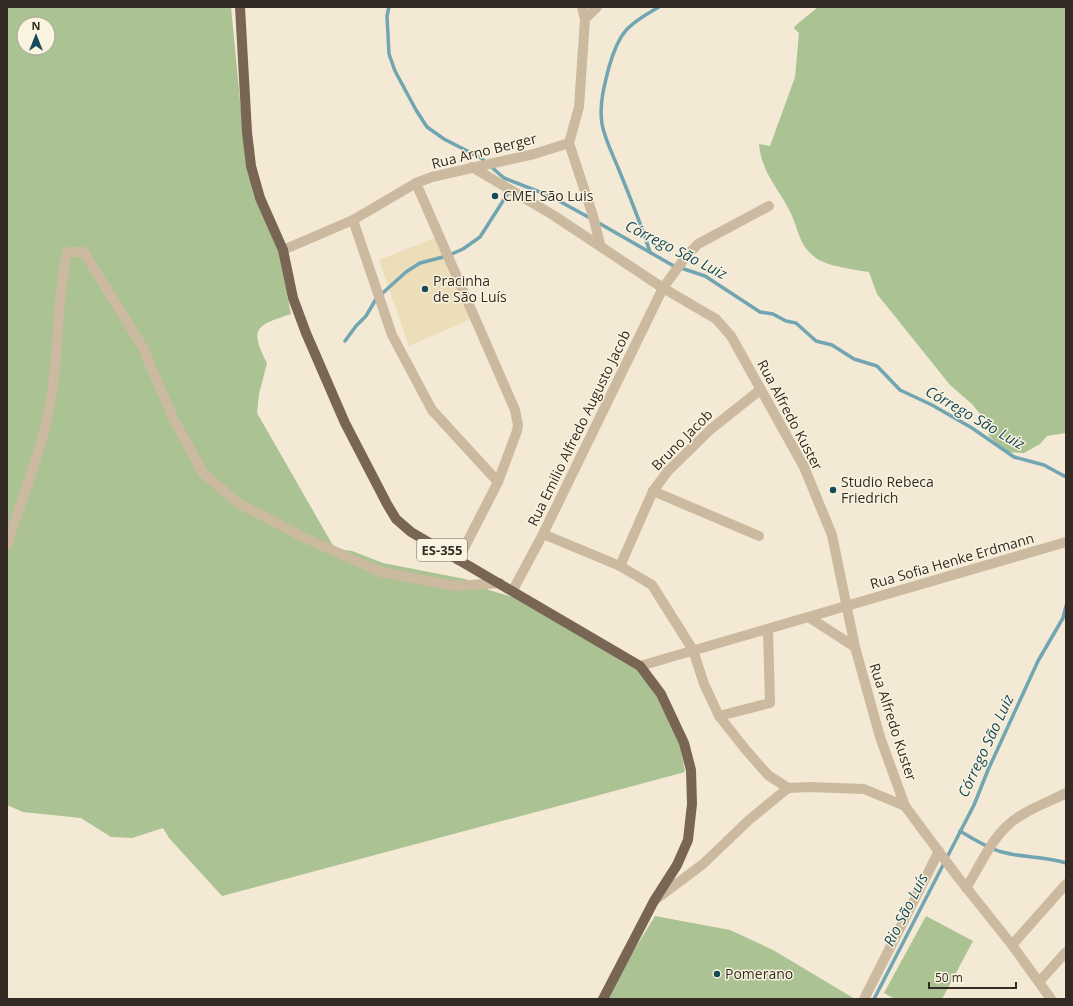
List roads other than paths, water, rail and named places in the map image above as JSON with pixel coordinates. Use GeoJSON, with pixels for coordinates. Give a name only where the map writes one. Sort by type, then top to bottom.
{"type":"FeatureCollection","features":[{"type":"Feature","properties":{"kind":"main road","name":"ES-355"},"geometry":{"type":"LineString","coordinates":[[240,7],[247,132],[251,166],[260,198],[283,250],[294,298],[306,333],[345,423],[396,519],[411,532],[640,666],[660,694],[684,742],[691,770],[692,804],[688,840],[677,865],[654,901],[604,999]]}},
{"type":"Feature","properties":{"kind":"street"},"geometry":{"type":"LineString","coordinates":[[582,7],[585,19],[579,107],[569,143],[593,216],[600,244]]}},
{"type":"Feature","properties":{"kind":"street"},"geometry":{"type":"LineString","coordinates":[[585,19],[597,7]]}},
{"type":"Feature","properties":{"kind":"street","name":"Rua Arno Berger"},"geometry":{"type":"LineString","coordinates":[[283,250],[352,220],[416,184],[447,173],[534,154],[569,143]]}},
{"type":"Feature","properties":{"kind":"street","name":"Rua Alfredo Kuster"},"geometry":{"type":"LineString","coordinates":[[472,167],[553,214],[600,244],[663,288],[716,319],[725,328],[740,350],[760,390],[804,467],[832,535],[855,647],[880,737],[906,806]]}},
{"type":"Feature","properties":{"kind":"street"},"geometry":{"type":"LineString","coordinates":[[416,184],[517,418],[517,431],[498,482],[458,560]]}},
{"type":"Feature","properties":{"kind":"street","name":"Rua Emilio Alfredo Augusto Jacob"},"geometry":{"type":"LineString","coordinates":[[512,590],[543,534],[663,288],[687,255],[705,240],[769,206]]}},
{"type":"Feature","properties":{"kind":"street"},"geometry":{"type":"LineString","coordinates":[[352,220],[392,335],[432,410],[498,482]]}},
{"type":"Feature","properties":{"kind":"street"},"geometry":{"type":"LineString","coordinates":[[7,545],[46,423],[56,365],[63,273],[67,252],[84,252],[142,346],[174,420],[203,474],[238,503],[302,537],[381,572],[455,586],[500,583]]}},
{"type":"Feature","properties":{"kind":"street","name":"Bruno Jacob"},"geometry":{"type":"LineString","coordinates":[[620,566],[653,491],[668,471],[711,429],[760,390]]}},
{"type":"Feature","properties":{"kind":"street"},"geometry":{"type":"LineString","coordinates":[[653,491],[759,536]]}},
{"type":"Feature","properties":{"kind":"street"},"geometry":{"type":"LineString","coordinates":[[543,534],[620,566],[652,585],[693,650],[704,684],[719,716],[768,775],[788,788],[864,788],[906,806],[966,888],[1012,944],[1051,999]]}},
{"type":"Feature","properties":{"kind":"street","name":"Rua Sofia Henke Erdmann"},"geometry":{"type":"LineString","coordinates":[[640,666],[810,618],[1066,542]]}},
{"type":"Feature","properties":{"kind":"street"},"geometry":{"type":"LineString","coordinates":[[810,618],[855,647]]}},
{"type":"Feature","properties":{"kind":"street"},"geometry":{"type":"LineString","coordinates":[[719,716],[770,703],[768,630]]}},
{"type":"Feature","properties":{"kind":"street"},"geometry":{"type":"LineString","coordinates":[[654,901],[704,864],[749,820],[788,788]]}},
{"type":"Feature","properties":{"kind":"street"},"geometry":{"type":"LineString","coordinates":[[966,888],[994,841],[1007,826],[1019,816],[1066,793]]}},
{"type":"Feature","properties":{"kind":"street"},"geometry":{"type":"LineString","coordinates":[[864,999],[940,853]]}},
{"type":"Feature","properties":{"kind":"street"},"geometry":{"type":"LineString","coordinates":[[1012,944],[1066,884]]}},
{"type":"Feature","properties":{"kind":"street"},"geometry":{"type":"LineString","coordinates":[[1039,982],[1066,952]]}},
{"type":"Feature","properties":{"kind":"waterway","name":"Córrego São Luiz"},"geometry":{"type":"LineString","coordinates":[[389,7],[387,16],[389,54],[395,71],[427,127],[444,139],[481,158],[504,178],[550,196],[590,218]]}},
{"type":"Feature","properties":{"kind":"waterway"},"geometry":{"type":"LineString","coordinates":[[650,252],[605,136],[601,110],[609,67],[621,37],[639,19],[659,7]]}},
{"type":"Feature","properties":{"kind":"waterway"},"geometry":{"type":"LineString","coordinates":[[345,341],[356,326],[366,316],[376,299],[406,272],[420,263],[447,256],[463,249],[480,237],[510,190]]}},
{"type":"Feature","properties":{"kind":"waterway","name":"Córrego São Luiz"},"geometry":{"type":"LineString","coordinates":[[597,222],[672,265],[705,276],[760,312],[773,314],[786,321],[796,323],[816,341],[832,345],[854,359],[877,366],[900,390],[932,405],[972,428],[1014,457],[1044,465],[1066,477]]}},
{"type":"Feature","properties":{"kind":"waterway","name":"Córrego São Luiz"},"geometry":{"type":"LineString","coordinates":[[874,999],[974,805],[988,770],[1038,661],[1063,618],[1066,606]]}},
{"type":"Feature","properties":{"kind":"waterway"},"geometry":{"type":"LineString","coordinates":[[960,831],[986,846],[1002,852],[1050,859],[1066,863]]}},
{"type":"Feature","properties":{"kind":"place","name":"CMEI São Luis"},"geometry":{"type":"Point","coordinates":[495,196]}},
{"type":"Feature","properties":{"kind":"place","name":"Pracinha de São Luís"},"geometry":{"type":"Point","coordinates":[425,289]}},
{"type":"Feature","properties":{"kind":"place","name":"Studio Rebeca Friedrich"},"geometry":{"type":"Point","coordinates":[833,490]}},
{"type":"Feature","properties":{"kind":"place","name":"Pomerano"},"geometry":{"type":"Point","coordinates":[717,974]}},
{"type":"Feature","properties":{"kind":"water label","name":"Rio São Luís"},"geometry":{"type":"Point","coordinates":[906,910]}}]}
